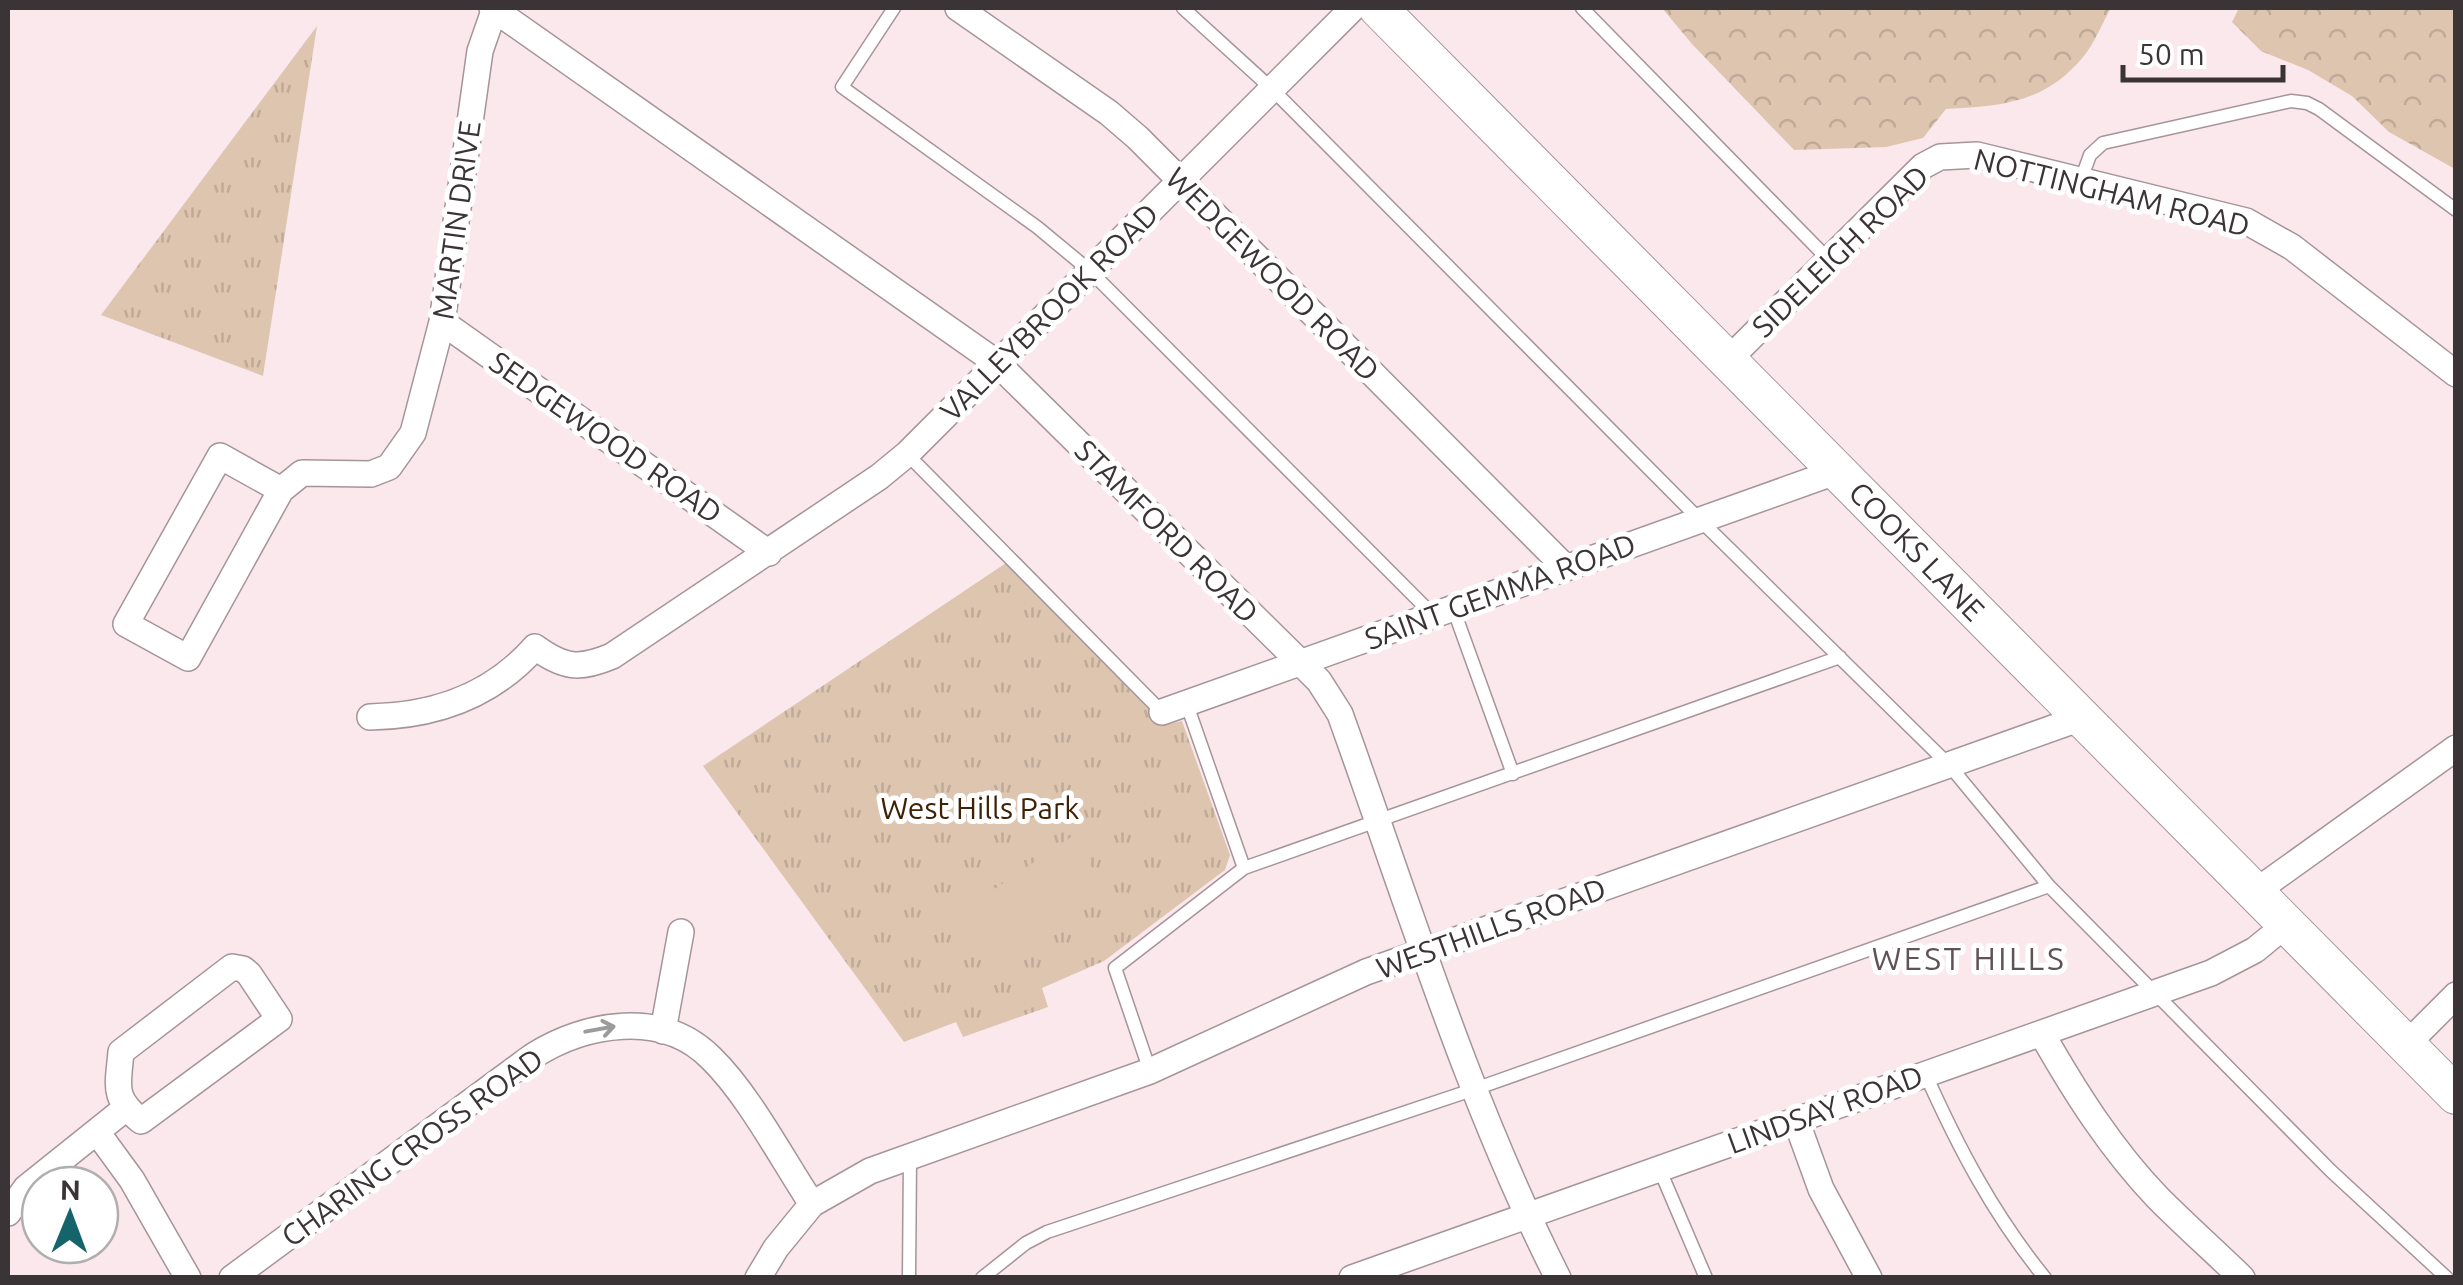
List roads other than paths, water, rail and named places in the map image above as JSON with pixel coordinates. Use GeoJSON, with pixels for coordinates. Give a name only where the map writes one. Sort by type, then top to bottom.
{"type":"FeatureCollection","features":[{"type":"Feature","properties":{"kind":"main road","name":"COOKS LANE"},"geometry":{"type":"LineString","coordinates":[[1378,8],[2456,1095]]}},
{"type":"Feature","properties":{"kind":"street","name":"MARTIN DRIVE"},"geometry":{"type":"LineString","coordinates":[[281,490],[302,474],[371,474],[389,467],[413,433],[442,322],[480,51],[494,8]]}},
{"type":"Feature","properties":{"kind":"street","name":"STAMFORD ROAD"},"geometry":{"type":"LineString","coordinates":[[494,8],[998,363],[1319,681],[1340,714],[1475,1088],[1526,1216],[1558,1278]]}},
{"type":"Feature","properties":{"kind":"street","name":"WEDGEWOOD ROAD"},"geometry":{"type":"LineString","coordinates":[[958,8],[1109,114],[1180,180],[1565,568]]}},
{"type":"Feature","properties":{"kind":"street","name":"VALLEYBROOK ROAD"},"geometry":{"type":"LineString","coordinates":[[370,717],[445,708],[500,680],[535,647],[563,664],[596,662],[632,644],[879,478],[1354,8]]}},
{"type":"Feature","properties":{"kind":"street","name":"SIDELEIGH ROAD"},"geometry":{"type":"LineString","coordinates":[[1727,361],[1924,166],[1940,157],[1960,154]]}},
{"type":"Feature","properties":{"kind":"street","name":"NOTTINGHAM ROAD"},"geometry":{"type":"LineString","coordinates":[[1960,154],[1978,155],[2216,212],[2268,232],[2456,374]]}},
{"type":"Feature","properties":{"kind":"street","name":"SEDGEWOOD ROAD"},"geometry":{"type":"LineString","coordinates":[[442,322],[769,553]]}},
{"type":"Feature","properties":{"kind":"street"},"geometry":{"type":"LineString","coordinates":[[220,456],[281,490],[188,658],[126,624],[220,456]]}},
{"type":"Feature","properties":{"kind":"street","name":"SAINT GEMMA ROAD"},"geometry":{"type":"LineString","coordinates":[[1174,707],[1838,471]]}},
{"type":"Feature","properties":{"kind":"street","name":"WESTHILLS ROAD"},"geometry":{"type":"LineString","coordinates":[[812,1204],[870,1171],[1150,1071],[1366,972],[2081,718]]}},
{"type":"Feature","properties":{"kind":"street"},"geometry":{"type":"LineString","coordinates":[[2256,892],[2456,748]]}},
{"type":"Feature","properties":{"kind":"street","name":"LINDSAY ROAD"},"geometry":{"type":"LineString","coordinates":[[1352,1278],[1413,1262],[1526,1216],[2230,965],[2288,924]]}},
{"type":"Feature","properties":{"kind":"street"},"geometry":{"type":"LineString","coordinates":[[663,1030],[681,932]]}},
{"type":"Feature","properties":{"kind":"street"},"geometry":{"type":"LineString","coordinates":[[232,967],[243,968],[279,1019],[141,1121],[126,1108],[117,1094],[121,1052],[232,967]]}},
{"type":"Feature","properties":{"kind":"street"},"geometry":{"type":"LineString","coordinates":[[2405,1046],[2456,995]]}},
{"type":"Feature","properties":{"kind":"street","name":"CHARING CROSS ROAD"},"geometry":{"type":"LineString","coordinates":[[232,1278],[559,1040],[591,1029],[618,1026],[663,1030],[699,1048],[729,1078],[812,1204]]}},
{"type":"Feature","properties":{"kind":"street"},"geometry":{"type":"LineString","coordinates":[[2042,1034],[2072,1088],[2128,1164],[2242,1278]]}},
{"type":"Feature","properties":{"kind":"street"},"geometry":{"type":"LineString","coordinates":[[8,1213],[26,1188],[126,1108]]}},
{"type":"Feature","properties":{"kind":"street"},"geometry":{"type":"LineString","coordinates":[[1796,1120],[1821,1188],[1868,1278]]}},
{"type":"Feature","properties":{"kind":"street"},"geometry":{"type":"LineString","coordinates":[[97,1132],[132,1180],[188,1278]]}},
{"type":"Feature","properties":{"kind":"street"},"geometry":{"type":"LineString","coordinates":[[758,1278],[776,1248],[812,1204]]}},
{"type":"Feature","properties":{"kind":"lane"},"geometry":{"type":"LineString","coordinates":[[894,8],[842,86],[1037,227],[1090,271],[1443,612],[1513,774]]}},
{"type":"Feature","properties":{"kind":"lane"},"geometry":{"type":"LineString","coordinates":[[1183,8],[1272,89],[1949,765],[2050,886],[2331,1171],[2446,1278]]}},
{"type":"Feature","properties":{"kind":"lane"},"geometry":{"type":"LineString","coordinates":[[1582,8],[1830,261]]}},
{"type":"Feature","properties":{"kind":"lane"},"geometry":{"type":"LineString","coordinates":[[2081,180],[2090,155],[2102,143],[2292,101],[2319,109],[2456,210]]}},
{"type":"Feature","properties":{"kind":"lane"},"geometry":{"type":"LineString","coordinates":[[907,454],[1174,707],[1244,868]]}},
{"type":"Feature","properties":{"kind":"lane"},"geometry":{"type":"LineString","coordinates":[[1150,1071],[1114,968],[1244,868],[1840,657]]}},
{"type":"Feature","properties":{"kind":"lane"},"geometry":{"type":"LineString","coordinates":[[982,1278],[1046,1232],[1475,1088],[2050,886]]}},
{"type":"Feature","properties":{"kind":"lane"},"geometry":{"type":"LineString","coordinates":[[1925,1073],[1961,1155],[1986,1198],[2045,1278]]}},
{"type":"Feature","properties":{"kind":"lane"},"geometry":{"type":"LineString","coordinates":[[909,1278],[910,1158]]}},
{"type":"Feature","properties":{"kind":"lane"},"geometry":{"type":"LineString","coordinates":[[1659,1168],[1706,1278]]}},
{"type":"Feature","properties":{"kind":"district","name":"WEST HILLS"},"geometry":{"type":"Point","coordinates":[1969,958]}},
{"type":"Feature","properties":{"kind":"park label","name":"West Hills Park"},"geometry":{"type":"Point","coordinates":[980,808]}}]}
